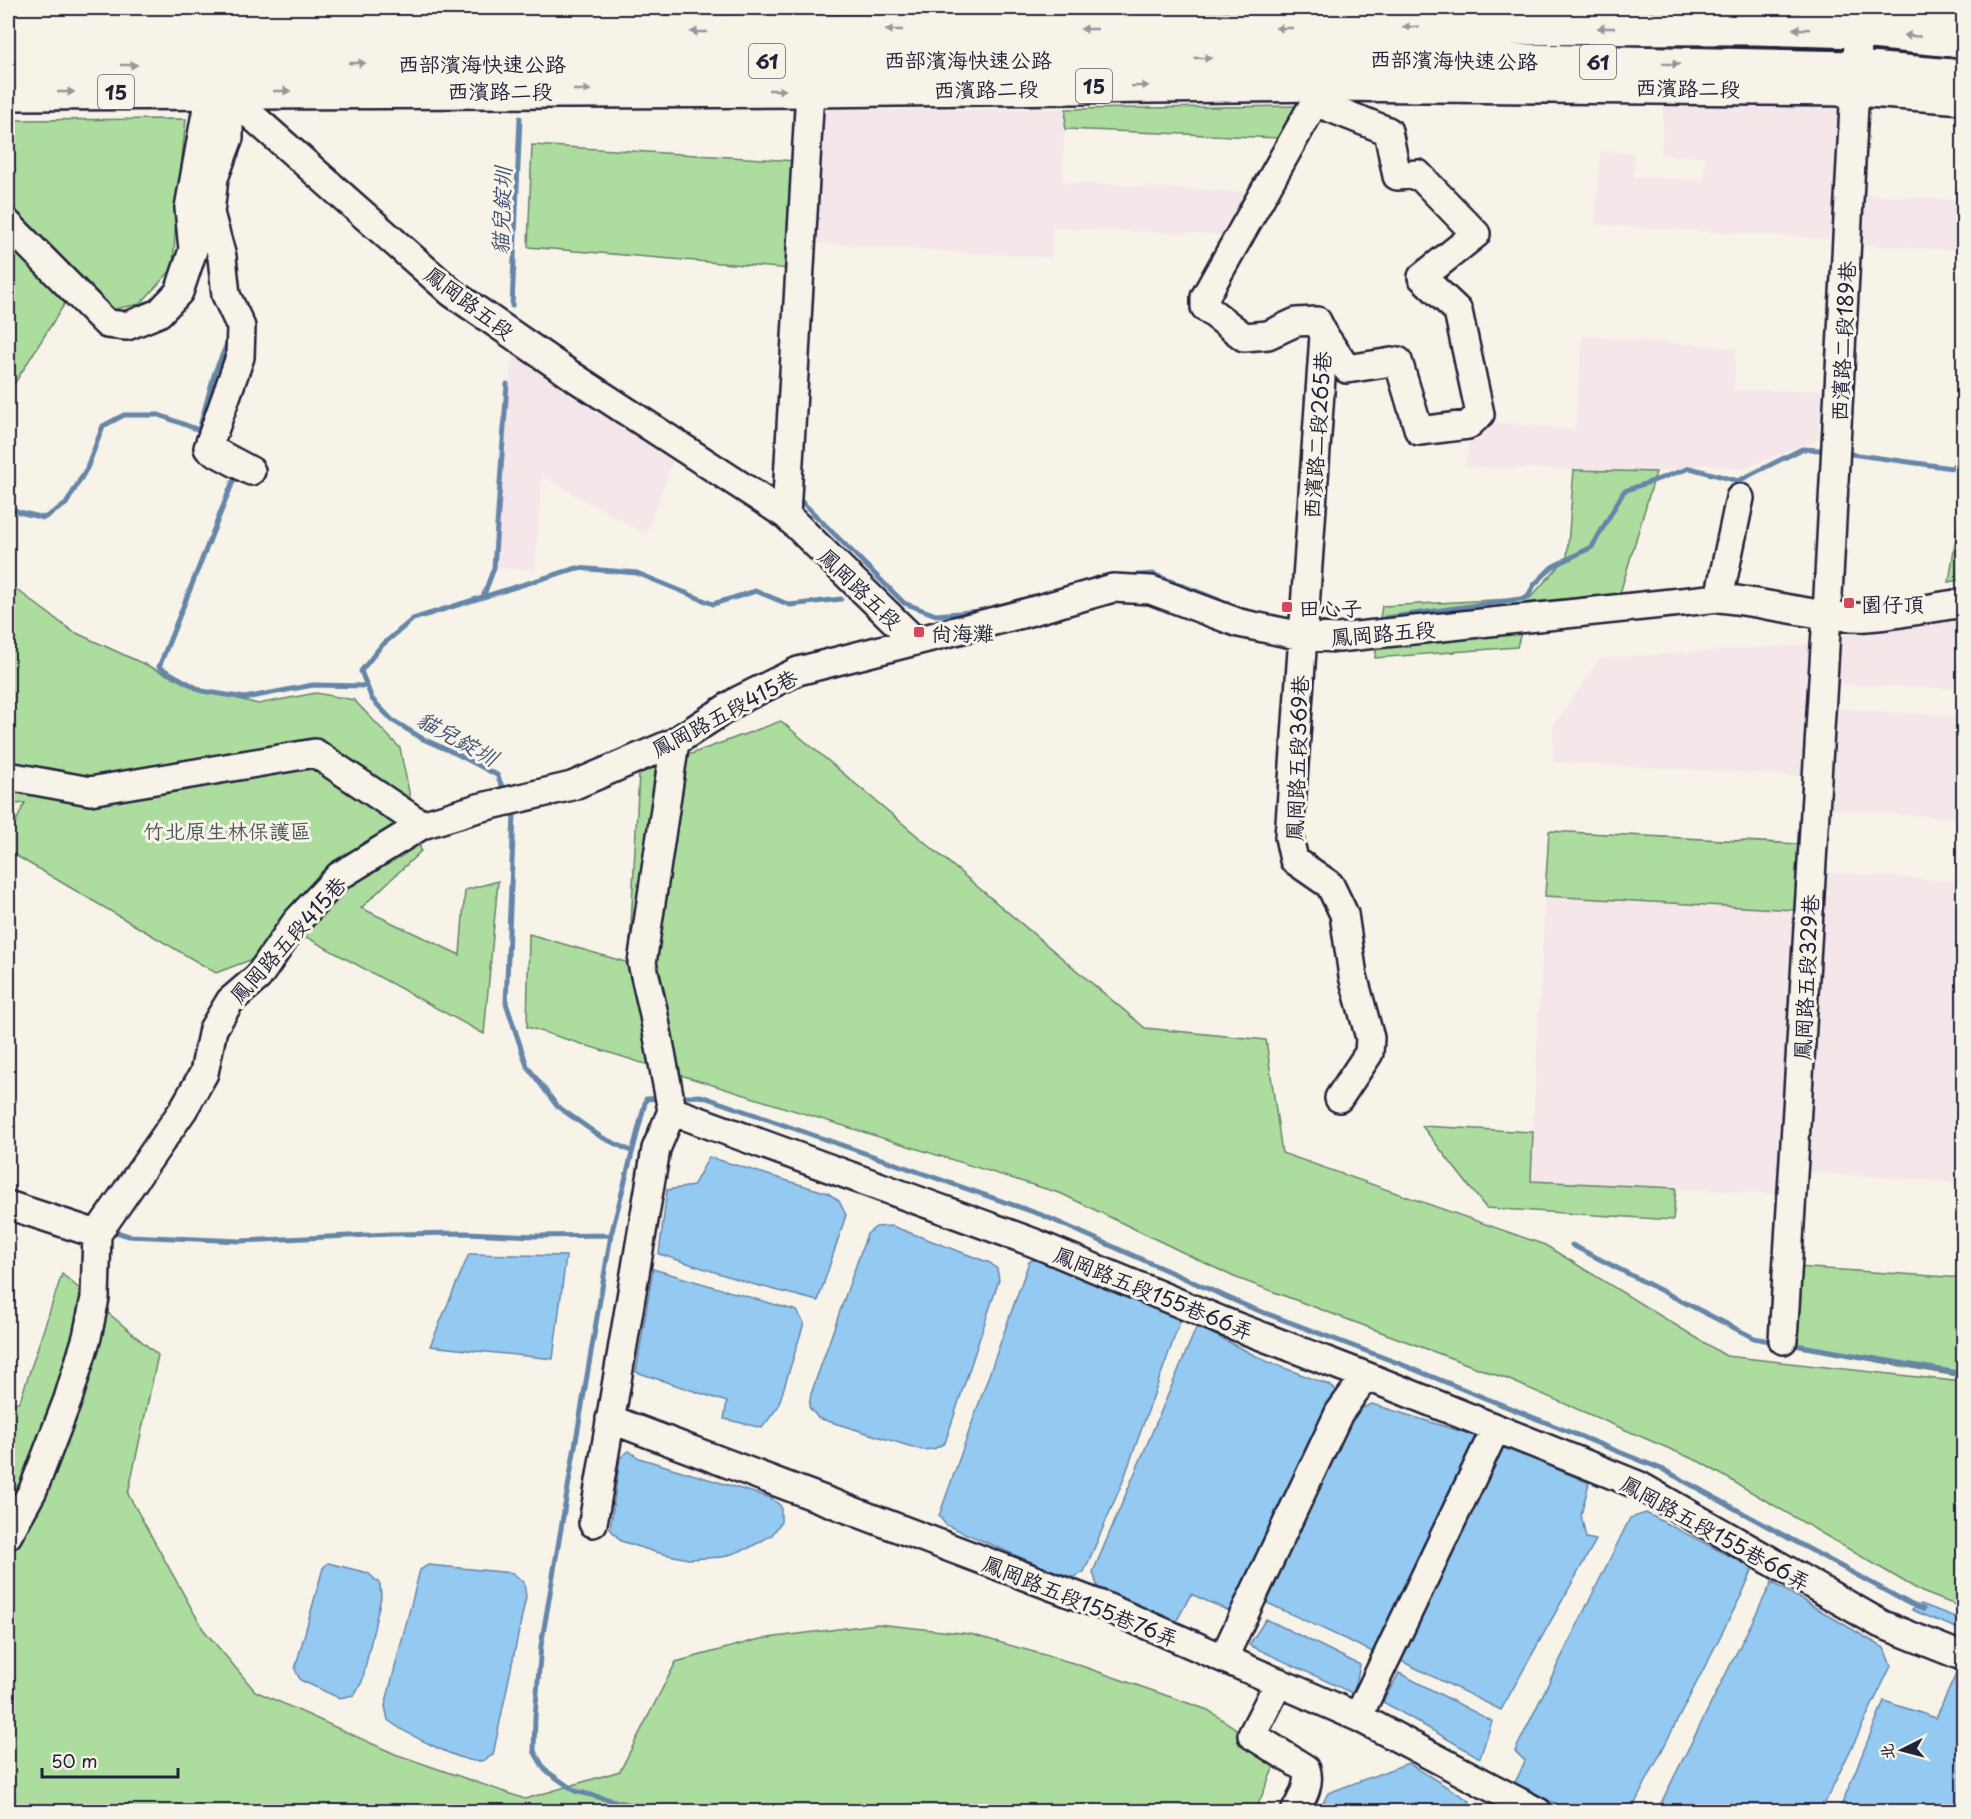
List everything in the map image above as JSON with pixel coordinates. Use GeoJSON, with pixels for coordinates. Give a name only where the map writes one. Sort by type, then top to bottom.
{"type":"FeatureCollection","features":[{"type":"Feature","properties":{"kind":"main road"},"geometry":{"type":"LineString","coordinates":[[8,13],[145,10],[646,8]]}},
{"type":"Feature","properties":{"kind":"main road"},"geometry":{"type":"LineString","coordinates":[[1816,8],[1861,16],[1964,16]]}},
{"type":"Feature","properties":{"kind":"main road","name":"西部濱海快速公路"},"geometry":{"type":"LineString","coordinates":[[8,66],[1333,56],[1756,28],[1861,16],[1964,41]]}},
{"type":"Feature","properties":{"kind":"main road","name":"西部濱海快速公路"},"geometry":{"type":"LineString","coordinates":[[8,37],[170,35],[1333,56],[1855,78],[1964,77]]}},
{"type":"Feature","properties":{"kind":"main road","name":"西濱路二段"},"geometry":{"type":"LineString","coordinates":[[8,93],[810,90],[1333,56]]}},
{"type":"Feature","properties":{"kind":"main road"},"geometry":{"type":"LineString","coordinates":[[1855,78],[1964,97]]}},
{"type":"Feature","properties":{"kind":"street","name":"鳳岡路五段"},"geometry":{"type":"LineString","coordinates":[[145,10],[194,64],[452,292],[565,370],[786,515],[915,640],[1018,615],[1113,588],[1151,590],[1239,622],[1302,636],[1338,638],[1719,598],[1747,600],[1827,614],[1866,617],[1964,603]]}},
{"type":"Feature","properties":{"kind":"street","name":"西濱路二段189巷"},"geometry":{"type":"LineString","coordinates":[[1827,614],[1855,78],[1861,16]]}},
{"type":"Feature","properties":{"kind":"street","name":"西濱路二段265巷"},"geometry":{"type":"LineString","coordinates":[[1302,636],[1324,335],[1317,321],[1296,322],[1268,335],[1244,337],[1205,307],[1205,297],[1333,56]]}},
{"type":"Feature","properties":{"kind":"street"},"geometry":{"type":"LineString","coordinates":[[1324,335],[1347,369],[1398,361],[1419,431],[1468,425],[1480,414],[1458,311],[1422,277],[1476,234],[1418,174],[1397,176],[1388,131],[1333,56]]}},
{"type":"Feature","properties":{"kind":"street"},"geometry":{"type":"LineString","coordinates":[[786,515],[810,90]]}},
{"type":"Feature","properties":{"kind":"street"},"geometry":{"type":"LineString","coordinates":[[8,224],[107,324],[127,326],[159,313],[179,292],[193,250],[189,208],[208,102],[224,91],[229,118],[229,138],[214,178],[210,213],[222,257],[226,295],[241,327],[240,357],[208,448],[251,471]]}},
{"type":"Feature","properties":{"kind":"street"},"geometry":{"type":"LineString","coordinates":[[1719,598],[1740,498]]}},
{"type":"Feature","properties":{"kind":"street","name":"鳳岡路五段329巷"},"geometry":{"type":"LineString","coordinates":[[1783,1340],[1827,614]]}},
{"type":"Feature","properties":{"kind":"street","name":"鳳岡路五段369巷"},"geometry":{"type":"LineString","coordinates":[[1302,636],[1289,837],[1294,860],[1330,885],[1344,914],[1353,976],[1370,1038],[1370,1053],[1339,1098]]}},
{"type":"Feature","properties":{"kind":"street","name":"鳳岡路五段415巷"},"geometry":{"type":"LineString","coordinates":[[97,1234],[188,1101],[204,1072],[213,1029],[230,1001],[258,977],[296,922],[339,876],[422,825],[572,786],[675,742],[739,700],[798,671],[915,640]]}},
{"type":"Feature","properties":{"kind":"street"},"geometry":{"type":"LineString","coordinates":[[593,1523],[656,1149],[672,1111],[642,963],[675,742]]}},
{"type":"Feature","properties":{"kind":"street"},"geometry":{"type":"LineString","coordinates":[[8,796],[90,791],[315,753],[422,825]]}},
{"type":"Feature","properties":{"kind":"street"},"geometry":{"type":"LineString","coordinates":[[8,777],[90,791]]}},
{"type":"Feature","properties":{"kind":"street","name":"鳳岡路五段155巷66弄"},"geometry":{"type":"LineString","coordinates":[[672,1111],[1032,1242],[1222,1321],[1638,1485],[1881,1624],[1964,1658]]}},
{"type":"Feature","properties":{"kind":"street"},"geometry":{"type":"LineString","coordinates":[[8,1205],[97,1234],[95,1298],[87,1337],[68,1399],[33,1490],[8,1535]]}},
{"type":"Feature","properties":{"kind":"street"},"geometry":{"type":"LineString","coordinates":[[1224,1658],[1339,1413],[1366,1376]]}},
{"type":"Feature","properties":{"kind":"street","name":"鳳岡路五段155巷76弄"},"geometry":{"type":"LineString","coordinates":[[610,1419],[1101,1605],[1358,1716],[1538,1812]]}},
{"type":"Feature","properties":{"kind":"street"},"geometry":{"type":"LineString","coordinates":[[1358,1716],[1496,1428]]}},
{"type":"Feature","properties":{"kind":"street"},"geometry":{"type":"LineString","coordinates":[[1279,1682],[1252,1735],[1306,1769],[1308,1777],[1305,1791],[1295,1812]]}},
{"type":"Feature","properties":{"kind":"shaded area"},"geometry":{"type":"Polygon","coordinates":[[[1664,93],[1842,103],[1834,239],[1595,225],[1600,151],[1634,153],[1634,177],[1704,180],[1705,157],[1661,155],[1664,93]]]}},
{"type":"Feature","properties":{"kind":"shaded area"},"geometry":{"type":"Polygon","coordinates":[[[1066,109],[1062,182],[1247,192],[1223,235],[1052,228],[1051,258],[812,243],[820,110],[1066,109]]]}},
{"type":"Feature","properties":{"kind":"shaded area"},"geometry":{"type":"Polygon","coordinates":[[[1861,194],[1963,200],[1963,251],[1858,245],[1861,194]]]}},
{"type":"Feature","properties":{"kind":"shaded area"},"geometry":{"type":"Polygon","coordinates":[[[1583,336],[1736,348],[1734,390],[1823,390],[1818,439],[1741,470],[1706,464],[1656,472],[1465,467],[1470,438],[1488,421],[1575,430],[1583,336]]]}},
{"type":"Feature","properties":{"kind":"shaded area"},"geometry":{"type":"Polygon","coordinates":[[[512,350],[673,461],[646,535],[542,476],[535,570],[494,568],[512,350]]]}},
{"type":"Feature","properties":{"kind":"shaded area"},"geometry":{"type":"Polygon","coordinates":[[[1963,613],[1963,689],[1834,684],[1835,632],[1963,613]]]}},
{"type":"Feature","properties":{"kind":"shaded area"},"geometry":{"type":"Polygon","coordinates":[[[1812,644],[1802,776],[1553,762],[1553,726],[1600,658],[1812,644]]]}},
{"type":"Feature","properties":{"kind":"shaded area"},"geometry":{"type":"Polygon","coordinates":[[[1834,708],[1963,717],[1963,819],[1827,809],[1834,708]]]}},
{"type":"Feature","properties":{"kind":"shaded area"},"geometry":{"type":"Polygon","coordinates":[[[1822,872],[1963,882],[1963,1183],[1801,1172],[1822,872]]]}},
{"type":"Feature","properties":{"kind":"shaded area"},"geometry":{"type":"Polygon","coordinates":[[[1545,896],[1795,910],[1780,1194],[1530,1181],[1545,896]]]}},
{"type":"Feature","properties":{"kind":"green space"},"geometry":{"type":"Polygon","coordinates":[[[1298,106],[1280,138],[1065,129],[1066,109],[1298,106]]]}},
{"type":"Feature","properties":{"kind":"green space"},"geometry":{"type":"Polygon","coordinates":[[[186,119],[173,268],[140,304],[114,309],[8,202],[8,120],[186,119]]]}},
{"type":"Feature","properties":{"kind":"green space"},"geometry":{"type":"Polygon","coordinates":[[[532,145],[797,161],[791,269],[528,247],[532,145]]]}},
{"type":"Feature","properties":{"kind":"green space"},"geometry":{"type":"Polygon","coordinates":[[[11,245],[65,303],[8,394],[8,250],[11,245]]]}},
{"type":"Feature","properties":{"kind":"green space"},"geometry":{"type":"Polygon","coordinates":[[[1574,470],[1656,472],[1618,600],[1380,618],[1382,606],[1530,598],[1567,557],[1574,470]]]}},
{"type":"Feature","properties":{"kind":"green space"},"geometry":{"type":"Polygon","coordinates":[[[1963,491],[1963,579],[1949,582],[1963,491]]]}},
{"type":"Feature","properties":{"kind":"green space","name":"竹北原生林保護區"},"geometry":{"type":"Polygon","coordinates":[[[8,583],[72,631],[196,688],[258,704],[316,693],[354,700],[400,748],[421,851],[361,908],[460,955],[465,890],[498,881],[484,1034],[308,938],[216,973],[8,851],[8,838],[25,803],[8,805],[8,583]]]}},
{"type":"Feature","properties":{"kind":"green space"},"geometry":{"type":"Polygon","coordinates":[[[1523,625],[1517,647],[1375,658],[1378,639],[1523,625]]]}},
{"type":"Feature","properties":{"kind":"green space"},"geometry":{"type":"Polygon","coordinates":[[[781,721],[1145,1028],[1266,1040],[1282,1153],[1545,1245],[1726,1356],[1963,1382],[1963,1608],[1922,1592],[1700,1462],[1507,1379],[1234,1277],[1062,1194],[527,1027],[529,934],[629,963],[639,773],[781,721]]]}},
{"type":"Feature","properties":{"kind":"green space"},"geometry":{"type":"Polygon","coordinates":[[[1549,831],[1799,844],[1795,910],[1545,896],[1549,831]]]}},
{"type":"Feature","properties":{"kind":"green space"},"geometry":{"type":"Polygon","coordinates":[[[1422,1126],[1533,1132],[1531,1181],[1676,1188],[1673,1220],[1486,1208],[1422,1126]]]}},
{"type":"Feature","properties":{"kind":"green space"},"geometry":{"type":"Polygon","coordinates":[[[1795,1267],[1963,1278],[1963,1377],[1790,1346],[1795,1267]]]}},
{"type":"Feature","properties":{"kind":"green space"},"geometry":{"type":"Polygon","coordinates":[[[62,1274],[158,1355],[128,1494],[203,1629],[255,1691],[395,1754],[525,1799],[620,1771],[676,1662],[760,1639],[877,1624],[970,1634],[1073,1663],[1208,1710],[1278,1757],[1255,1812],[8,1812],[8,1406],[20,1401],[62,1274]]]}},
{"type":"Feature","properties":{"kind":"water"},"geometry":{"type":"Polygon","coordinates":[[[709,1157],[828,1193],[839,1201],[846,1215],[818,1301],[752,1284],[659,1254],[667,1190],[693,1186],[709,1157]]]}},
{"type":"Feature","properties":{"kind":"water"},"geometry":{"type":"Polygon","coordinates":[[[892,1226],[990,1263],[997,1269],[999,1280],[945,1443],[934,1449],[922,1450],[818,1418],[809,1407],[811,1394],[867,1234],[876,1227],[892,1226]]]}},
{"type":"Feature","properties":{"kind":"water"},"geometry":{"type":"Polygon","coordinates":[[[469,1254],[566,1256],[553,1359],[430,1346],[469,1254]]]}},
{"type":"Feature","properties":{"kind":"water"},"geometry":{"type":"Polygon","coordinates":[[[1041,1255],[1182,1316],[1123,1481],[1084,1572],[1068,1578],[946,1525],[939,1516],[1029,1262],[1041,1255]]]}},
{"type":"Feature","properties":{"kind":"water"},"geometry":{"type":"Polygon","coordinates":[[[653,1269],[797,1311],[804,1323],[778,1407],[762,1428],[724,1419],[727,1402],[636,1372],[653,1269]]]}},
{"type":"Feature","properties":{"kind":"water"},"geometry":{"type":"Polygon","coordinates":[[[1197,1326],[1266,1361],[1329,1385],[1340,1393],[1238,1615],[1191,1594],[1174,1626],[1099,1592],[1093,1572],[1197,1326]]]}},
{"type":"Feature","properties":{"kind":"water"},"geometry":{"type":"Polygon","coordinates":[[[1372,1404],[1479,1437],[1377,1654],[1267,1603],[1353,1412],[1372,1404]]]}},
{"type":"Feature","properties":{"kind":"water"},"geometry":{"type":"Polygon","coordinates":[[[1501,1445],[1589,1483],[1581,1515],[1586,1538],[1596,1540],[1501,1710],[1401,1661],[1501,1445]]]}},
{"type":"Feature","properties":{"kind":"water"},"geometry":{"type":"Polygon","coordinates":[[[629,1451],[639,1458],[771,1498],[781,1506],[781,1522],[772,1535],[749,1548],[723,1557],[688,1559],[655,1552],[621,1541],[610,1529],[620,1458],[629,1451]]]}},
{"type":"Feature","properties":{"kind":"water"},"geometry":{"type":"Polygon","coordinates":[[[1646,1513],[1753,1568],[1743,1592],[1631,1811],[1570,1811],[1515,1783],[1525,1761],[1515,1751],[1630,1518],[1646,1513]]]}},
{"type":"Feature","properties":{"kind":"water"},"geometry":{"type":"Polygon","coordinates":[[[328,1563],[368,1573],[380,1584],[381,1597],[362,1682],[354,1695],[339,1698],[300,1680],[295,1669],[323,1568],[328,1563]]]}},
{"type":"Feature","properties":{"kind":"water"},"geometry":{"type":"Polygon","coordinates":[[[428,1565],[513,1573],[524,1583],[526,1597],[493,1755],[482,1761],[472,1761],[447,1752],[419,1739],[388,1720],[385,1706],[420,1570],[428,1565]]]}},
{"type":"Feature","properties":{"kind":"water"},"geometry":{"type":"Polygon","coordinates":[[[1772,1582],[1884,1648],[1891,1666],[1821,1811],[1657,1811],[1772,1582]]]}},
{"type":"Feature","properties":{"kind":"water"},"geometry":{"type":"Polygon","coordinates":[[[1921,1604],[1963,1620],[1963,1631],[1912,1610],[1921,1604]]]}},
{"type":"Feature","properties":{"kind":"water"},"geometry":{"type":"Polygon","coordinates":[[[1266,1619],[1360,1665],[1354,1694],[1249,1645],[1266,1619]]]}},
{"type":"Feature","properties":{"kind":"water"},"geometry":{"type":"Polygon","coordinates":[[[1399,1673],[1492,1721],[1480,1758],[1383,1702],[1399,1673]]]}},
{"type":"Feature","properties":{"kind":"water"},"geometry":{"type":"Polygon","coordinates":[[[1956,1674],[1963,1678],[1963,1811],[1839,1811],[1884,1701],[1936,1718],[1956,1674]]]}},
{"type":"Feature","properties":{"kind":"water"},"geometry":{"type":"Polygon","coordinates":[[[1408,1763],[1470,1801],[1467,1811],[1319,1811],[1328,1793],[1408,1763]]]}},
{"type":"Feature","properties":{"kind":"waterway","name":"貓兒錠圳"},"geometry":{"type":"LineString","coordinates":[[512,306],[520,118]]}},
{"type":"Feature","properties":{"kind":"waterway"},"geometry":{"type":"LineString","coordinates":[[8,506],[19,512],[44,518],[66,504],[87,468],[103,426],[124,415],[159,415],[199,430],[215,372],[230,337]]}},
{"type":"Feature","properties":{"kind":"waterway","name":"貓兒錠圳"},"geometry":{"type":"LineString","coordinates":[[505,793],[497,775],[423,739],[392,720],[372,699],[361,671],[381,646],[413,619],[483,597],[494,568],[507,384]]}},
{"type":"Feature","properties":{"kind":"waterway"},"geometry":{"type":"LineString","coordinates":[[1385,618],[1527,598],[1534,585],[1552,567],[1592,547],[1624,491],[1690,468],[1738,481],[1802,449],[1821,450]]}},
{"type":"Feature","properties":{"kind":"waterway"},"geometry":{"type":"LineString","coordinates":[[1851,454],[1952,468],[1964,453]]}},
{"type":"Feature","properties":{"kind":"waterway"},"geometry":{"type":"LineString","coordinates":[[234,479],[159,667],[202,691],[245,698],[313,685],[367,686]]}},
{"type":"Feature","properties":{"kind":"waterway"},"geometry":{"type":"LineString","coordinates":[[797,497],[904,603],[936,615],[982,611]]}},
{"type":"Feature","properties":{"kind":"waterway"},"geometry":{"type":"LineString","coordinates":[[483,597],[577,568],[637,573],[713,604],[756,591],[790,605],[841,599]]}},
{"type":"Feature","properties":{"kind":"waterway"},"geometry":{"type":"LineString","coordinates":[[1125,576],[1153,574],[1252,613]]}},
{"type":"Feature","properties":{"kind":"waterway"},"geometry":{"type":"LineString","coordinates":[[1000,606],[1043,594]]}},
{"type":"Feature","properties":{"kind":"waterway","name":"貓兒錠圳"},"geometry":{"type":"LineString","coordinates":[[511,807],[514,815],[506,1003],[527,1066],[557,1106],[601,1137],[631,1151]]}},
{"type":"Feature","properties":{"kind":"waterway"},"geometry":{"type":"LineString","coordinates":[[676,1097],[701,1096],[1042,1215],[1249,1307],[1398,1363],[1664,1470],[1923,1609]]}},
{"type":"Feature","properties":{"kind":"waterway"},"geometry":{"type":"LineString","coordinates":[[658,1812],[575,1791],[545,1770],[534,1751],[541,1646],[611,1235],[646,1099],[661,1098]]}},
{"type":"Feature","properties":{"kind":"waterway"},"geometry":{"type":"LineString","coordinates":[[116,1232],[129,1236],[240,1241],[391,1234],[611,1235]]}},
{"type":"Feature","properties":{"kind":"waterway"},"geometry":{"type":"LineString","coordinates":[[1572,1245],[1754,1338],[1775,1342]]}},
{"type":"Feature","properties":{"kind":"waterway"},"geometry":{"type":"LineString","coordinates":[[1790,1344],[1964,1374]]}},
{"type":"Feature","properties":{"kind":"place","name":"園仔頂"},"geometry":{"type":"Point","coordinates":[1849,603]}},
{"type":"Feature","properties":{"kind":"place","name":"田心子"},"geometry":{"type":"Point","coordinates":[1287,607]}},
{"type":"Feature","properties":{"kind":"place","name":"尚海灘"},"geometry":{"type":"Point","coordinates":[919,632]}}]}
